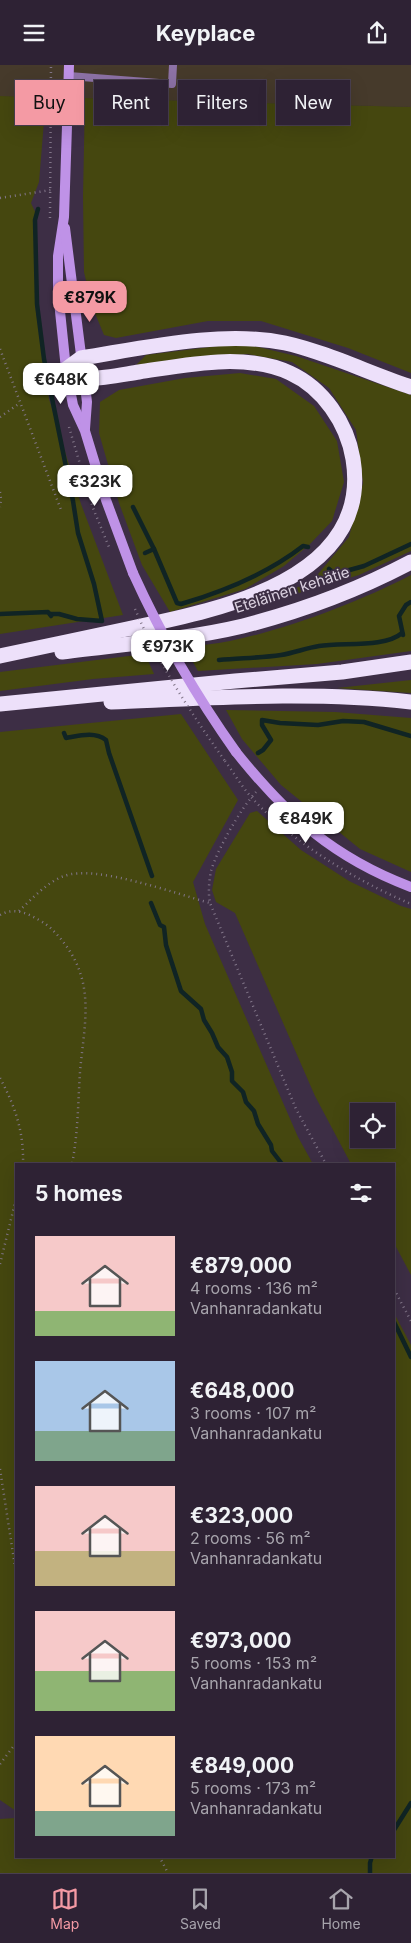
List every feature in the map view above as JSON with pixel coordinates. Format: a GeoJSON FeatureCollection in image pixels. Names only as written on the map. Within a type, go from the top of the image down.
{"type":"FeatureCollection","features":[{"type":"Feature","properties":{"kind":"highway"},"geometry":{"type":"LineString","coordinates":[[0,656],[203,613],[258,594],[298,573],[334,540],[346,518],[353,497],[354,469],[351,451],[342,426],[322,397],[305,381],[291,373],[272,366],[244,361],[161,368],[84,378],[66,369],[81,358],[217,339],[252,339],[286,343],[411,387]]}},
{"type":"Feature","properties":{"kind":"highway","name":"Eteläinen kehätie"},"geometry":{"type":"LineString","coordinates":[[0,660],[195,635],[244,625],[318,603],[374,581],[411,562]]}},
{"type":"Feature","properties":{"kind":"highway"},"geometry":{"type":"LineString","coordinates":[[0,705],[342,672],[411,662]]}},
{"type":"Feature","properties":{"kind":"highway"},"geometry":{"type":"LineString","coordinates":[[0,705],[283,696],[362,698],[411,702]]}},
{"type":"Feature","properties":{"kind":"street"},"geometry":{"type":"LineString","coordinates":[[69,65],[64,217],[58,256],[58,292],[66,369],[74,405],[85,431],[106,500],[133,573],[151,613],[179,666],[204,707],[262,785],[296,819],[338,851],[372,870],[411,887]]}},
{"type":"Feature","properties":{"kind":"street"},"geometry":{"type":"LineString","coordinates":[[64,217],[84,378],[86,402],[85,431]]}},
{"type":"Feature","properties":{"kind":"lane"},"geometry":{"type":"LineString","coordinates":[[69,76],[172,84],[173,65]]}},
{"type":"Feature","properties":{"kind":"path"},"geometry":{"type":"LineString","coordinates":[[0,198],[51,190],[51,65]]}},
{"type":"Feature","properties":{"kind":"path"},"geometry":{"type":"LineString","coordinates":[[0,349],[60,510]]}},
{"type":"Feature","properties":{"kind":"path"},"geometry":{"type":"LineString","coordinates":[[0,417],[20,403]]}},
{"type":"Feature","properties":{"kind":"path"},"geometry":{"type":"LineString","coordinates":[[0,492],[0,507]]}},
{"type":"Feature","properties":{"kind":"path"},"geometry":{"type":"LineString","coordinates":[[262,785],[251,797],[221,848],[211,871],[208,895],[296,1109],[325,1163]]}},
{"type":"Feature","properties":{"kind":"path"},"geometry":{"type":"LineString","coordinates":[[19,911],[37,894],[64,876],[81,873],[107,874],[210,903]]}},
{"type":"Feature","properties":{"kind":"path"},"geometry":{"type":"LineString","coordinates":[[0,915],[6,912],[19,911],[47,925],[69,949],[81,969],[87,1018],[80,1071],[76,1145],[72,1163]]}},
{"type":"Feature","properties":{"kind":"path"},"geometry":{"type":"LineString","coordinates":[[0,1078],[18,1119],[23,1146],[23,1163]]}},
{"type":"Feature","properties":{"kind":"path"},"geometry":{"type":"LineString","coordinates":[[0,1263],[15,1203]]}},
{"type":"Feature","properties":{"kind":"path"},"geometry":{"type":"LineString","coordinates":[[395,1291],[411,1321]]}},
{"type":"Feature","properties":{"kind":"path"},"geometry":{"type":"LineString","coordinates":[[0,1469],[15,1566]]}},
{"type":"Feature","properties":{"kind":"path"},"geometry":{"type":"LineString","coordinates":[[0,1764],[7,1758],[15,1745]]}},
{"type":"Feature","properties":{"kind":"path"},"geometry":{"type":"LineString","coordinates":[[160,1858],[168,1873]]}},
{"type":"Feature","properties":{"kind":"shaded area"},"geometry":{"type":"Polygon","coordinates":[[[0,65],[411,65],[411,107],[350,105],[350,80],[276,80],[276,103],[266,103],[266,80],[178,80],[178,101],[168,100],[168,80],[94,80],[94,99],[84,98],[84,80],[15,80],[15,96],[0,96],[0,65]]]}},
{"type":"Feature","properties":{"kind":"shaded area"},"geometry":{"type":"Polygon","coordinates":[[[0,96],[15,96],[15,125],[44,125],[39,182],[31,203],[37,216],[35,305],[49,399],[81,504],[123,615],[0,634],[0,96]]]}},
{"type":"Feature","properties":{"kind":"shaded area"},"geometry":{"type":"Polygon","coordinates":[[[85,98],[94,98],[94,125],[168,125],[168,100],[178,101],[178,125],[266,125],[266,103],[276,103],[276,125],[350,125],[350,105],[411,107],[411,373],[348,348],[261,321],[208,321],[116,338],[104,335],[92,306],[84,272],[85,98]]]}},
{"type":"Feature","properties":{"kind":"shaded area"},"geometry":{"type":"Polygon","coordinates":[[[218,346],[254,346],[296,356],[411,395],[411,551],[359,575],[262,604],[313,580],[349,537],[363,483],[356,430],[329,388],[292,362],[247,354],[136,365],[146,355],[218,346]]]}},
{"type":"Feature","properties":{"kind":"shaded area"},"geometry":{"type":"Polygon","coordinates":[[[240,373],[276,379],[314,406],[337,441],[344,482],[332,521],[310,544],[284,566],[245,589],[170,612],[142,565],[119,503],[99,433],[100,402],[119,390],[185,378],[240,373]]]}},
{"type":"Feature","properties":{"kind":"shaded area"},"geometry":{"type":"Polygon","coordinates":[[[411,575],[411,651],[317,664],[198,671],[185,648],[252,636],[299,622],[346,605],[411,575]]]}},
{"type":"Feature","properties":{"kind":"shaded area"},"geometry":{"type":"Polygon","coordinates":[[[145,654],[154,674],[93,679],[0,691],[0,672],[145,654]]]}},
{"type":"Feature","properties":{"kind":"shaded area"},"geometry":{"type":"Polygon","coordinates":[[[411,680],[411,693],[337,688],[411,680]]]}},
{"type":"Feature","properties":{"kind":"shaded area"},"geometry":{"type":"Polygon","coordinates":[[[226,710],[335,712],[411,718],[411,872],[360,849],[281,785],[242,739],[226,710]]]}},
{"type":"Feature","properties":{"kind":"shaded area"},"geometry":{"type":"Polygon","coordinates":[[[181,714],[238,800],[193,882],[205,924],[298,1137],[312,1163],[15,1163],[15,1810],[0,1800],[0,732],[181,714]]]}},
{"type":"Feature","properties":{"kind":"shaded area"},"geometry":{"type":"Polygon","coordinates":[[[257,811],[301,850],[349,881],[411,909],[411,1275],[395,1245],[395,1163],[350,1163],[315,1096],[235,913],[216,902],[212,890],[216,869],[250,813],[257,811]]]}},
{"type":"Feature","properties":{"kind":"shaded area"},"geometry":{"type":"Polygon","coordinates":[[[395,1315],[411,1345],[411,1873],[0,1873],[0,1819],[15,1818],[15,1858],[395,1858],[395,1315]]]}},
{"type":"Feature","properties":{"kind":"waterway"},"geometry":{"type":"LineString","coordinates":[[38,209],[35,220],[37,304],[44,359],[78,533],[94,584],[102,621],[50,614]]}},
{"type":"Feature","properties":{"kind":"waterway"},"geometry":{"type":"LineString","coordinates":[[133,507],[154,549],[177,603],[181,604],[245,581],[275,565],[303,546],[308,547]]}},
{"type":"Feature","properties":{"kind":"waterway"},"geometry":{"type":"LineString","coordinates":[[329,569],[335,574],[364,566],[411,544]]}},
{"type":"Feature","properties":{"kind":"waterway"},"geometry":{"type":"LineString","coordinates":[[145,553],[154,549]]}},
{"type":"Feature","properties":{"kind":"waterway"},"geometry":{"type":"LineString","coordinates":[[403,635],[399,616],[406,605],[411,602]]}},
{"type":"Feature","properties":{"kind":"waterway"},"geometry":{"type":"LineString","coordinates":[[0,614],[48,612],[51,616]]}},
{"type":"Feature","properties":{"kind":"waterway"},"geometry":{"type":"LineString","coordinates":[[219,660],[281,655],[328,645],[374,643],[394,638],[402,633]]}},
{"type":"Feature","properties":{"kind":"waterway"},"geometry":{"type":"LineString","coordinates":[[258,753],[271,740],[262,725],[262,720],[318,725],[343,721],[364,722],[411,736]]}},
{"type":"Feature","properties":{"kind":"waterway"},"geometry":{"type":"LineString","coordinates":[[64,733],[66,738],[92,735],[106,740],[152,876]]}},
{"type":"Feature","properties":{"kind":"waterway"},"geometry":{"type":"LineString","coordinates":[[151,903],[160,925],[164,927],[166,945],[181,991],[201,1009],[204,1020],[218,1047],[227,1057],[232,1072],[232,1081],[243,1092],[246,1102],[254,1111],[258,1124],[271,1145],[272,1151],[281,1163]]}},
{"type":"Feature","properties":{"kind":"waterway"},"geometry":{"type":"LineString","coordinates":[[395,1324],[411,1357]]}},
{"type":"Feature","properties":{"kind":"waterway"},"geometry":{"type":"LineString","coordinates":[[395,1828],[411,1803]]}},
{"type":"Feature","properties":{"kind":"waterway"},"geometry":{"type":"LineString","coordinates":[[370,1873],[371,1858]]}}]}
